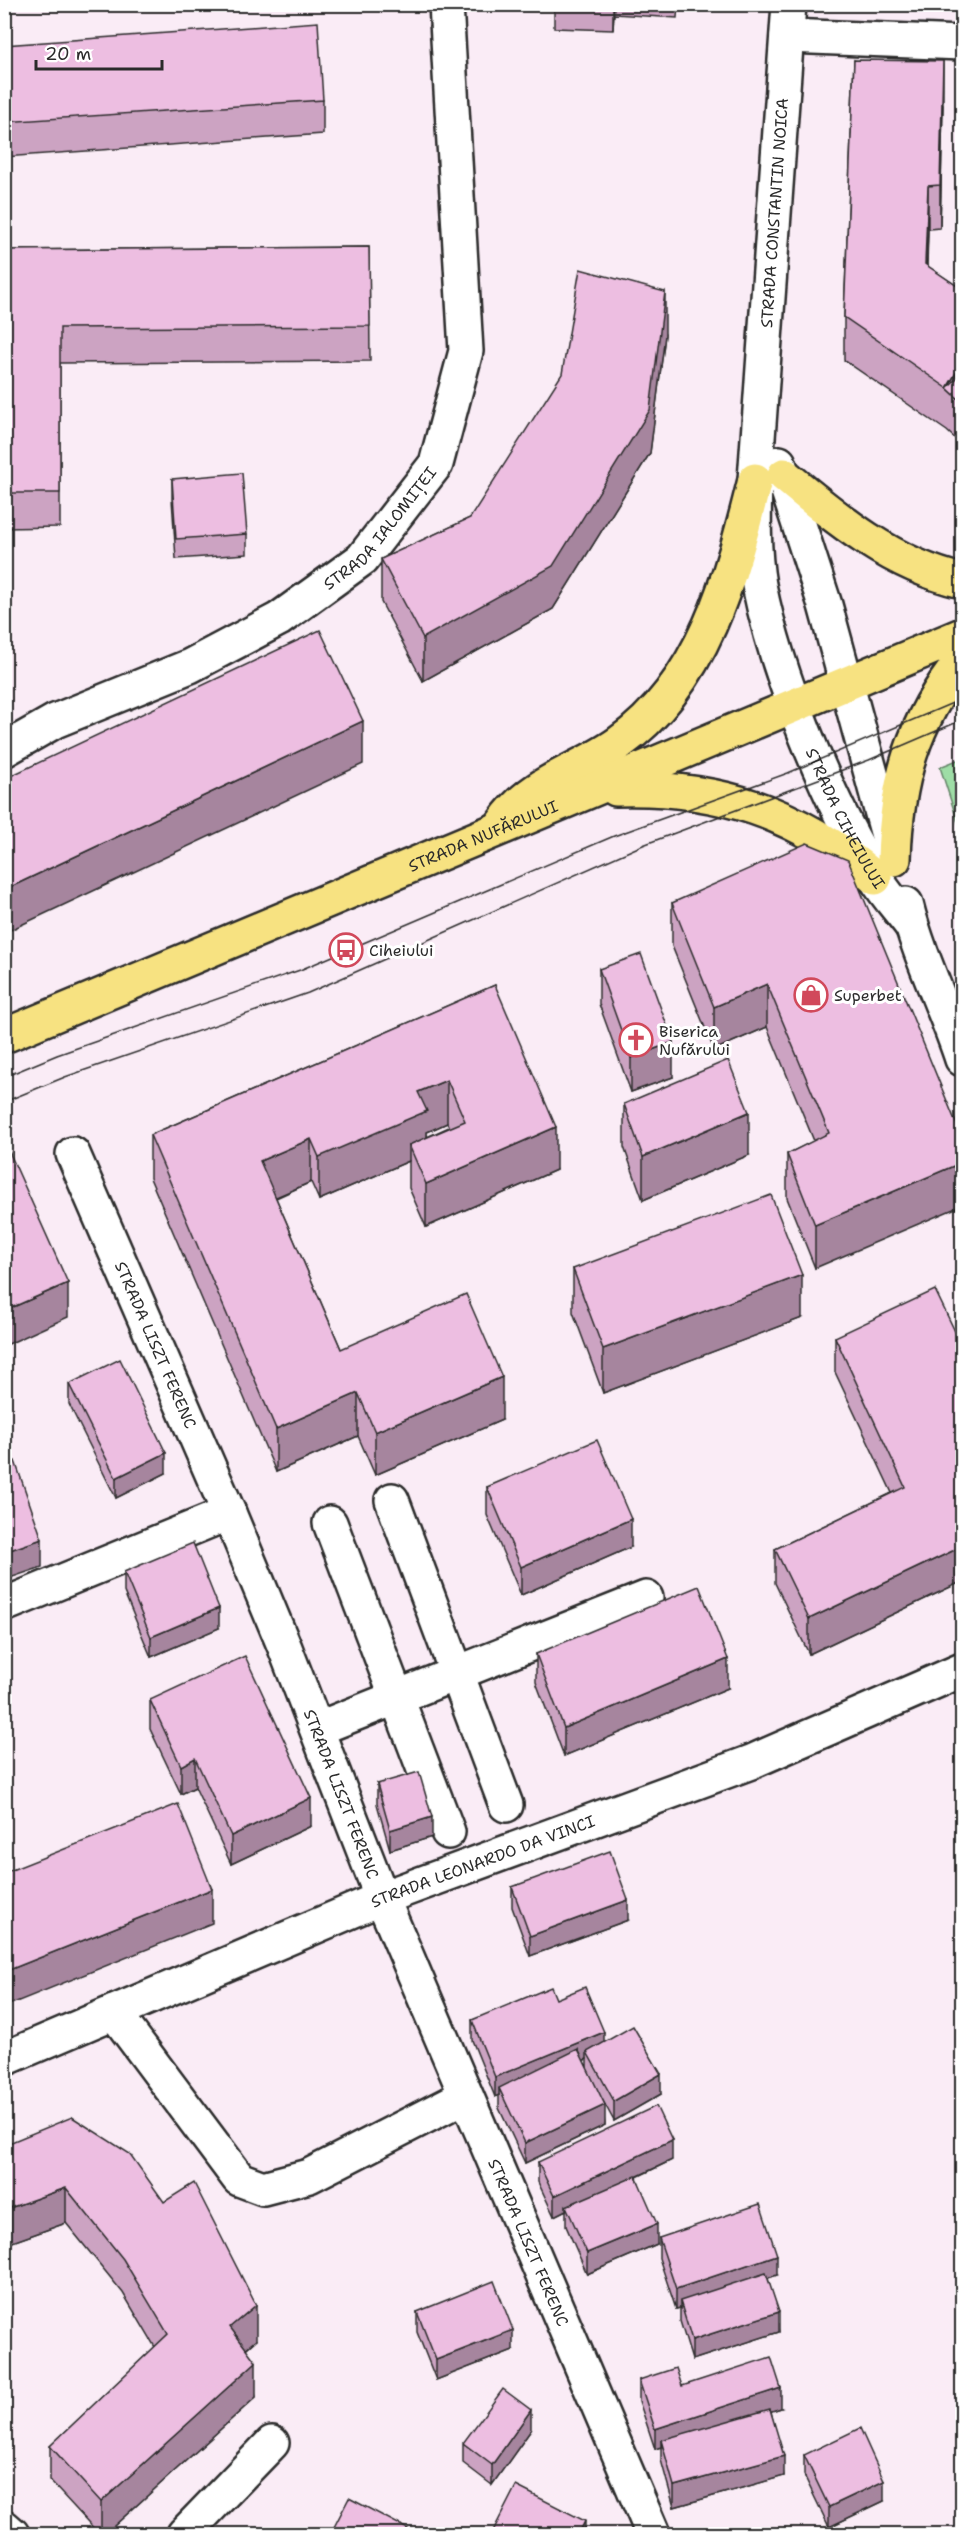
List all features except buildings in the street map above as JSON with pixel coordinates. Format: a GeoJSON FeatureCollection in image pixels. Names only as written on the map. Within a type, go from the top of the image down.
{"type":"FeatureCollection","features":[{"type":"Feature","properties":{"kind":"main road"},"geometry":{"type":"LineString","coordinates":[[499,829],[514,806],[537,787],[619,743],[654,713],[680,681],[697,654],[716,610],[743,529],[770,478],[884,551],[946,577],[963,581]]}},
{"type":"Feature","properties":{"kind":"main road","name":"STRADA NUFĂRULUI"},"geometry":{"type":"LineString","coordinates":[[4,1036],[600,789],[963,635]]}},
{"type":"Feature","properties":{"kind":"main road"},"geometry":{"type":"LineString","coordinates":[[600,789],[648,788],[686,791],[751,804],[885,868],[914,740],[940,688],[963,660]]}},
{"type":"Feature","properties":{"kind":"street","name":"STRADA IALOMIȚEI"},"geometry":{"type":"LineString","coordinates":[[4,750],[55,721],[190,666],[279,619],[362,558],[436,464],[466,351],[446,4]]}},
{"type":"Feature","properties":{"kind":"street"},"geometry":{"type":"LineString","coordinates":[[788,20],[963,43]]}},
{"type":"Feature","properties":{"kind":"street","name":"STRADA CONSTANTIN NOICA"},"geometry":{"type":"LineString","coordinates":[[788,20],[758,421],[770,478],[825,605],[846,684]]}},
{"type":"Feature","properties":{"kind":"street","name":"STRADA CONSTANTIN NOICA"},"geometry":{"type":"LineString","coordinates":[[770,478],[754,540],[759,584],[795,705]]}},
{"type":"Feature","properties":{"kind":"street","name":"STRADA CIHEIULUI"},"geometry":{"type":"LineString","coordinates":[[846,684],[885,868]]}},
{"type":"Feature","properties":{"kind":"street","name":"STRADA CIHEIULUI"},"geometry":{"type":"LineString","coordinates":[[795,705],[824,776],[885,868],[911,925],[954,1006],[963,1059]]}},
{"type":"Feature","properties":{"kind":"street","name":"STRADA LISZT FERENC"},"geometry":{"type":"LineString","coordinates":[[73,1154],[229,1513],[317,1729],[382,1898],[653,2535]]}},
{"type":"Feature","properties":{"kind":"street"},"geometry":{"type":"LineString","coordinates":[[392,1500],[506,1805]]}},
{"type":"Feature","properties":{"kind":"street"},"geometry":{"type":"LineString","coordinates":[[4,1605],[229,1513]]}},
{"type":"Feature","properties":{"kind":"street"},"geometry":{"type":"LineString","coordinates":[[330,1523],[448,1832]]}},
{"type":"Feature","properties":{"kind":"street"},"geometry":{"type":"LineString","coordinates":[[317,1729],[646,1598]]}},
{"type":"Feature","properties":{"kind":"street","name":"STRADA LEONARDO DA VINCI"},"geometry":{"type":"LineString","coordinates":[[4,2059],[382,1898],[751,1762],[963,1670]]}},
{"type":"Feature","properties":{"kind":"street"},"geometry":{"type":"LineString","coordinates":[[114,2013],[239,2179],[263,2188],[309,2176],[465,2096]]}},
{"type":"Feature","properties":{"kind":"street"},"geometry":{"type":"LineString","coordinates":[[184,2535],[272,2443]]}},
{"type":"Feature","properties":{"kind":"street"},"geometry":{"type":"LineString","coordinates":[[4,2527],[12,2535]]}},
{"type":"Feature","properties":{"kind":"green space"},"geometry":{"type":"Polygon","coordinates":[[[962,758],[962,835],[940,767],[962,758]]]}},
{"type":"Feature","properties":{"kind":"tram line"},"geometry":{"type":"LineString","coordinates":[[4,1077],[57,1055],[300,970],[614,836],[788,773],[962,699]]}},
{"type":"Feature","properties":{"kind":"tram line"},"geometry":{"type":"LineString","coordinates":[[4,1102],[65,1077],[308,993],[643,845],[869,760],[962,720]]}},
{"type":"Feature","properties":{"kind":"place","name":"Ciheiului"},"geometry":{"type":"Point","coordinates":[346,950]}},
{"type":"Feature","properties":{"kind":"place","name":"Superbet"},"geometry":{"type":"Point","coordinates":[811,995]}},
{"type":"Feature","properties":{"kind":"place","name":"Biserica Nufărului"},"geometry":{"type":"Point","coordinates":[636,1040]}}]}
